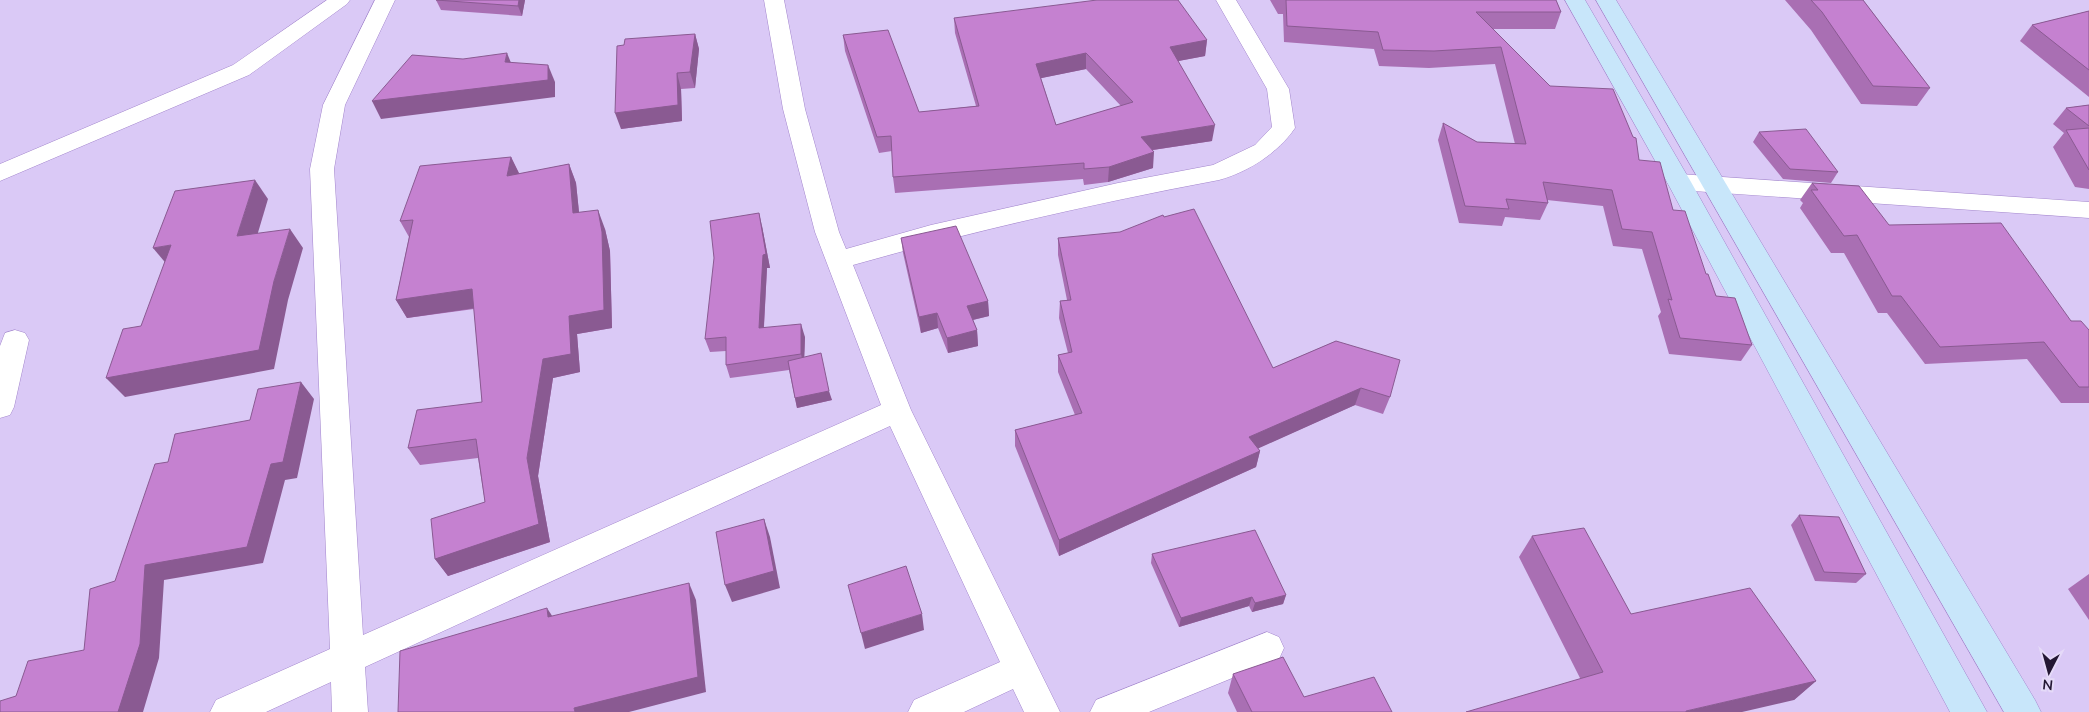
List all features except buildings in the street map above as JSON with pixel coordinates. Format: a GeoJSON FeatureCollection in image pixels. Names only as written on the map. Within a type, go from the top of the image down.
{"type":"FeatureCollection","features":[{"type":"Feature","properties":{"kind":"main road"},"geometry":{"type":"LineString","coordinates":[[1575,0],[1679,182],[1969,712]]}},
{"type":"Feature","properties":{"kind":"main road"},"geometry":{"type":"LineString","coordinates":[[1606,0],[2024,712]]}},
{"type":"Feature","properties":{"kind":"street"},"geometry":{"type":"LineString","coordinates":[[0,173],[240,70],[340,0]]}},
{"type":"Feature","properties":{"kind":"street"},"geometry":{"type":"LineString","coordinates":[[350,712],[322,169],[334,105],[386,0]]}},
{"type":"Feature","properties":{"kind":"street"},"geometry":{"type":"LineString","coordinates":[[774,0],[794,109],[827,232],[897,410],[1042,712]]}},
{"type":"Feature","properties":{"kind":"street"},"geometry":{"type":"LineString","coordinates":[[838,260],[959,228],[1118,191],[1219,172],[1263,150],[1284,128],[1278,89],[1226,0]]}},
{"type":"Feature","properties":{"kind":"street"},"geometry":{"type":"LineString","coordinates":[[1679,182],[2089,210]]}},
{"type":"Feature","properties":{"kind":"street"},"geometry":{"type":"LineString","coordinates":[[0,407],[15,340]]}},
{"type":"Feature","properties":{"kind":"street"},"geometry":{"type":"LineString","coordinates":[[228,712],[897,410]]}},
{"type":"Feature","properties":{"kind":"street"},"geometry":{"type":"LineString","coordinates":[[1108,712],[1267,648]]}},
{"type":"Feature","properties":{"kind":"street"},"geometry":{"type":"LineString","coordinates":[[926,712],[1021,669]]}}]}
